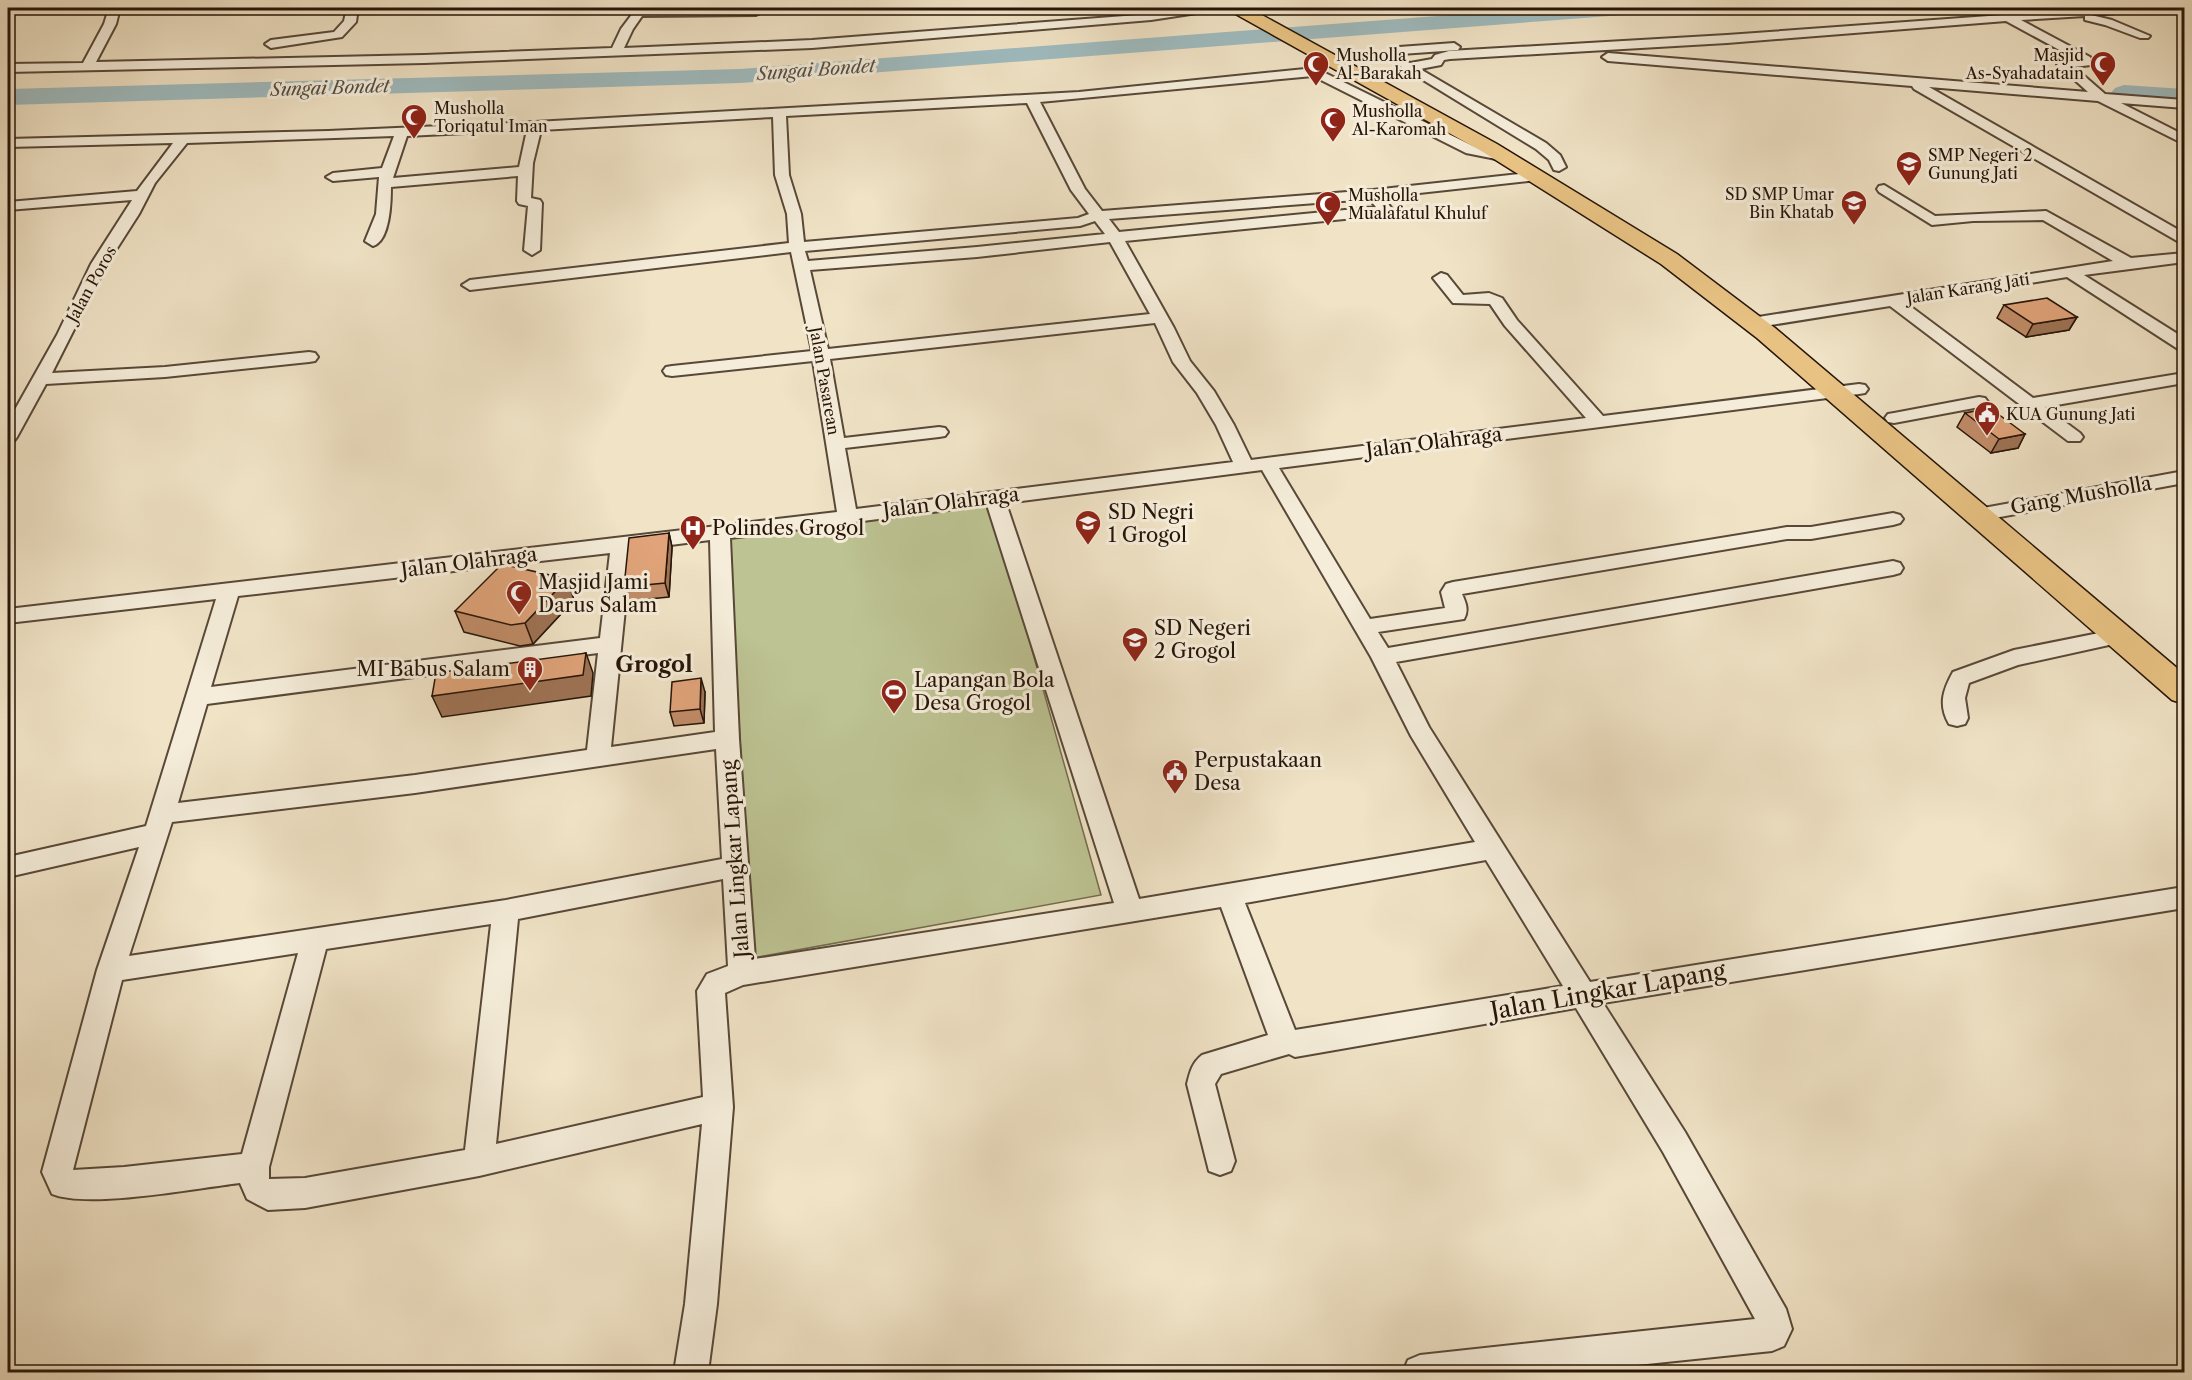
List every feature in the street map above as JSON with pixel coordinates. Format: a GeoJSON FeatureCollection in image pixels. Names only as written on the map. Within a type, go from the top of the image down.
{"type":"FeatureCollection","features":[{"type":"Feature","properties":{"kind":"highway"},"geometry":{"type":"LineString","coordinates":[[1238,8],[1506,157],[1548,172]]}},
{"type":"Feature","properties":{"kind":"highway"},"geometry":{"type":"LineString","coordinates":[[1365,55],[1450,102],[1670,259],[1764,321],[1859,389],[1894,418],[2119,636],[2184,692]]}},
{"type":"Feature","properties":{"kind":"highway"},"geometry":{"type":"LineString","coordinates":[[1764,321],[1834,392],[2184,667]]}},
{"type":"Feature","properties":{"kind":"street"},"geometry":{"type":"LineString","coordinates":[[87,67],[110,24],[114,8]]}},
{"type":"Feature","properties":{"kind":"street"},"geometry":{"type":"LineString","coordinates":[[271,44],[338,35],[350,22],[352,8]]}},
{"type":"Feature","properties":{"kind":"street"},"geometry":{"type":"LineString","coordinates":[[8,68],[616,53],[865,42],[1151,17],[1210,8]]}},
{"type":"Feature","properties":{"kind":"street"},"geometry":{"type":"LineString","coordinates":[[471,285],[797,247],[1080,222],[1096,216],[1189,207],[1373,194],[1548,172],[1555,158],[1541,146],[1388,56],[1400,51],[2140,8]]}},
{"type":"Feature","properties":{"kind":"street"},"geometry":{"type":"LineString","coordinates":[[616,53],[637,10],[756,12]]}},
{"type":"Feature","properties":{"kind":"street"},"geometry":{"type":"LineString","coordinates":[[1410,67],[1454,60],[1461,55],[1727,39],[2008,18],[2064,11],[2108,22],[2144,36]]}},
{"type":"Feature","properties":{"kind":"street"},"geometry":{"type":"LineString","coordinates":[[2008,18],[2086,60],[2087,62],[2063,64],[2099,95],[2184,140]]}},
{"type":"Feature","properties":{"kind":"street"},"geometry":{"type":"LineString","coordinates":[[1540,50],[1910,82],[2099,95],[2184,104]]}},
{"type":"Feature","properties":{"kind":"street"},"geometry":{"type":"LineString","coordinates":[[8,142],[280,136],[535,126],[1032,99],[1315,72],[1465,147],[1480,153],[1506,157]]}},
{"type":"Feature","properties":{"kind":"street"},"geometry":{"type":"LineString","coordinates":[[1910,82],[2184,239]]}},
{"type":"Feature","properties":{"kind":"street"},"geometry":{"type":"LineString","coordinates":[[1032,99],[1078,190],[1096,216],[1115,237],[1182,362],[1205,391],[1225,425],[1244,466]]}},
{"type":"Feature","properties":{"kind":"street","name":"Jalan Pasarean"},"geometry":{"type":"LineString","coordinates":[[779,111],[782,175],[794,214],[797,247],[821,354],[847,516]]}},
{"type":"Feature","properties":{"kind":"street"},"geometry":{"type":"LineString","coordinates":[[532,250],[535,202],[525,201],[526,163],[535,126]]}},
{"type":"Feature","properties":{"kind":"street"},"geometry":{"type":"LineString","coordinates":[[2168,132],[2184,131]]}},
{"type":"Feature","properties":{"kind":"street"},"geometry":{"type":"LineString","coordinates":[[373,241],[383,214],[386,177],[402,132]]}},
{"type":"Feature","properties":{"kind":"street"},"geometry":{"type":"LineString","coordinates":[[268,154],[280,136]]}},
{"type":"Feature","properties":{"kind":"street","name":"Jalan Poros"},"geometry":{"type":"LineString","coordinates":[[8,437],[65,335],[69,321],[99,264],[132,214],[141,195],[162,164],[184,138]]}},
{"type":"Feature","properties":{"kind":"street"},"geometry":{"type":"LineString","coordinates":[[333,177],[461,176],[527,171]]}},
{"type":"Feature","properties":{"kind":"street"},"geometry":{"type":"LineString","coordinates":[[457,195],[461,176]]}},
{"type":"Feature","properties":{"kind":"street"},"geometry":{"type":"LineString","coordinates":[[1884,189],[1925,219],[1932,221],[1973,217],[2046,215],[2128,263]]}},
{"type":"Feature","properties":{"kind":"street"},"geometry":{"type":"LineString","coordinates":[[802,266],[989,251],[1384,211],[1385,209],[1373,194]]}},
{"type":"Feature","properties":{"kind":"street"},"geometry":{"type":"LineString","coordinates":[[8,206],[141,195]]}},
{"type":"Feature","properties":{"kind":"street"},"geometry":{"type":"LineString","coordinates":[[2176,258],[2184,268]]}},
{"type":"Feature","properties":{"kind":"street","name":"Jalan Karang Jati"},"geometry":{"type":"LineString","coordinates":[[1764,321],[2069,272],[2176,258]]}},
{"type":"Feature","properties":{"kind":"street"},"geometry":{"type":"LineString","coordinates":[[2069,272],[2184,345]]}},
{"type":"Feature","properties":{"kind":"street"},"geometry":{"type":"LineString","coordinates":[[1441,279],[1459,300],[1489,298],[1496,301],[1511,323],[1599,422]]}},
{"type":"Feature","properties":{"kind":"street"},"geometry":{"type":"LineString","coordinates":[[1892,300],[2074,437]]}},
{"type":"Feature","properties":{"kind":"street"},"geometry":{"type":"LineString","coordinates":[[672,371],[1159,318]]}},
{"type":"Feature","properties":{"kind":"street"},"geometry":{"type":"LineString","coordinates":[[2162,330],[2184,326]]}},
{"type":"Feature","properties":{"kind":"street"},"geometry":{"type":"LineString","coordinates":[[38,381],[87,375],[165,372],[309,357]]}},
{"type":"Feature","properties":{"kind":"street"},"geometry":{"type":"LineString","coordinates":[[2029,404],[2184,378]]}},
{"type":"Feature","properties":{"kind":"street","name":"Jalan Olahraga"},"geometry":{"type":"LineString","coordinates":[[8,616],[720,532],[1859,389]]}},
{"type":"Feature","properties":{"kind":"street"},"geometry":{"type":"LineString","coordinates":[[1894,418],[1979,402]]}},
{"type":"Feature","properties":{"kind":"street"},"geometry":{"type":"LineString","coordinates":[[836,444],[939,432]]}},
{"type":"Feature","properties":{"kind":"street"},"geometry":{"type":"LineString","coordinates":[[1267,463],[1382,657],[1419,730],[1674,1142],[1774,1321],[1775,1329],[1772,1334],[1420,1372]]}},
{"type":"Feature","properties":{"kind":"street","name":"Gang Musholla"},"geometry":{"type":"LineString","coordinates":[[1989,512],[2184,477]]}},
{"type":"Feature","properties":{"kind":"street"},"geometry":{"type":"LineString","coordinates":[[994,497],[1130,912]]}},
{"type":"Feature","properties":{"kind":"street"},"geometry":{"type":"LineString","coordinates":[[1364,627],[1456,614],[1456,604],[1451,592],[1454,589],[1788,533],[1811,533],[1893,519]]}},
{"type":"Feature","properties":{"kind":"street","name":"Jalan Lingkar Lapang"},"geometry":{"type":"LineString","coordinates":[[720,532],[727,740],[742,973],[1130,912],[1491,849]]}},
{"type":"Feature","properties":{"kind":"street"},"geometry":{"type":"LineString","coordinates":[[598,759],[621,544]]}},
{"type":"Feature","properties":{"kind":"street"},"geometry":{"type":"LineString","coordinates":[[1382,657],[1893,568]]}},
{"type":"Feature","properties":{"kind":"street"},"geometry":{"type":"LineString","coordinates":[[229,591],[111,970],[57,1172],[63,1184],[75,1185],[254,1167]]}},
{"type":"Feature","properties":{"kind":"street"},"geometry":{"type":"LineString","coordinates":[[1957,718],[1952,704],[1953,693],[1961,678],[2014,658],[2119,636]]}},
{"type":"Feature","properties":{"kind":"street"},"geometry":{"type":"LineString","coordinates":[[196,697],[609,644]]}},
{"type":"Feature","properties":{"kind":"street"},"geometry":{"type":"LineString","coordinates":[[8,867],[158,824],[415,784],[727,740]]}},
{"type":"Feature","properties":{"kind":"street"},"geometry":{"type":"LineString","coordinates":[[111,970],[506,911],[736,866]]}},
{"type":"Feature","properties":{"kind":"street"},"geometry":{"type":"LineString","coordinates":[[1230,895],[1240,927],[1284,1039],[1289,1042]]}},
{"type":"Feature","properties":{"kind":"street","name":"Jalan Lingkar Lapang"},"geometry":{"type":"LineString","coordinates":[[1220,1161],[1201,1084],[1205,1070],[1212,1064],[1289,1042],[1307,1043],[1812,956],[2184,897]]}},
{"type":"Feature","properties":{"kind":"street"},"geometry":{"type":"LineString","coordinates":[[479,1162],[506,911]]}},
{"type":"Feature","properties":{"kind":"street"},"geometry":{"type":"LineString","coordinates":[[315,940],[254,1167],[253,1179],[258,1189],[268,1195],[305,1192],[479,1162],[718,1107]]}},
{"type":"Feature","properties":{"kind":"street"},"geometry":{"type":"LineString","coordinates":[[691,1372],[702,1292],[718,1107],[711,991],[717,982],[742,973]]}},
{"type":"Feature","properties":{"kind":"green space","name":"Lapangan Bola Desa Grogol"},"geometry":{"type":"Polygon","coordinates":[[[990,501],[1101,895],[753,958],[728,536],[990,501]]]}},
{"type":"Feature","properties":{"kind":"building"},"geometry":{"type":"Polygon","coordinates":[[[2047,298],[2077,317],[2033,324],[2004,305],[2047,298]]]}},
{"type":"Feature","properties":{"kind":"building"},"geometry":{"type":"Polygon","coordinates":[[[1990,408],[2025,434],[1999,439],[1965,413],[1990,408]]]}},
{"type":"Feature","properties":{"kind":"building"},"geometry":{"type":"Polygon","coordinates":[[[669,533],[665,583],[624,587],[629,538],[669,533]]]}},
{"type":"Feature","properties":{"kind":"building"},"geometry":{"type":"Polygon","coordinates":[[[502,564],[567,579],[525,623],[511,625],[455,611],[502,564]]]}},
{"type":"Feature","properties":{"kind":"building"},"geometry":{"type":"Polygon","coordinates":[[[586,653],[583,675],[432,696],[436,673],[586,653]]]}},
{"type":"Feature","properties":{"kind":"building"},"geometry":{"type":"Polygon","coordinates":[[[701,678],[700,709],[670,712],[672,682],[701,678]]]}},
{"type":"Feature","properties":{"kind":"waterway","name":"Sungai Bondet"},"geometry":{"type":"LineString","coordinates":[[8,97],[740,76],[1623,8]]}},
{"type":"Feature","properties":{"kind":"waterway"},"geometry":{"type":"LineString","coordinates":[[2124,93],[2184,97]]}},
{"type":"Feature","properties":{"kind":"place","name":"Musholla Al-Barakah"},"geometry":{"type":"Point","coordinates":[1316,87]}},
{"type":"Feature","properties":{"kind":"place","name":"Masjid As-Syahadatain"},"geometry":{"type":"Point","coordinates":[2103,87]}},
{"type":"Feature","properties":{"kind":"place","name":"Musholla Toriqatul Iman"},"geometry":{"type":"Point","coordinates":[414,140]}},
{"type":"Feature","properties":{"kind":"place","name":"Musholla Al-Karomah"},"geometry":{"type":"Point","coordinates":[1333,143]}},
{"type":"Feature","properties":{"kind":"place","name":"SMP Negeri 2 Gunung Jati"},"geometry":{"type":"Point","coordinates":[1909,187]}},
{"type":"Feature","properties":{"kind":"place","name":"SD SMP Umar Bin Khatab"},"geometry":{"type":"Point","coordinates":[1854,226]}},
{"type":"Feature","properties":{"kind":"place","name":"Musholla Mualafatul Khuluf"},"geometry":{"type":"Point","coordinates":[1328,227]}},
{"type":"Feature","properties":{"kind":"place","name":"KUA Gunung Jati"},"geometry":{"type":"Point","coordinates":[1987,437]}},
{"type":"Feature","properties":{"kind":"place","name":"SD Negri 1 Grogol"},"geometry":{"type":"Point","coordinates":[1088,546]}},
{"type":"Feature","properties":{"kind":"place","name":"Polindes Grogol"},"geometry":{"type":"Point","coordinates":[693,551]}},
{"type":"Feature","properties":{"kind":"place","name":"Masjid Jami Darus Salam"},"geometry":{"type":"Point","coordinates":[519,616]}},
{"type":"Feature","properties":{"kind":"place","name":"SD Negeri 2 Grogol"},"geometry":{"type":"Point","coordinates":[1135,663]}},
{"type":"Feature","properties":{"kind":"place","name":"MI Babus Salam"},"geometry":{"type":"Point","coordinates":[530,692]}},
{"type":"Feature","properties":{"kind":"place","name":"Lapangan Bola Desa Grogol"},"geometry":{"type":"Point","coordinates":[894,715]}},
{"type":"Feature","properties":{"kind":"place","name":"Perpustakaan Desa"},"geometry":{"type":"Point","coordinates":[1175,795]}},
{"type":"Feature","properties":{"kind":"district","name":"Grogol"},"geometry":{"type":"Point","coordinates":[654,664]}}]}
